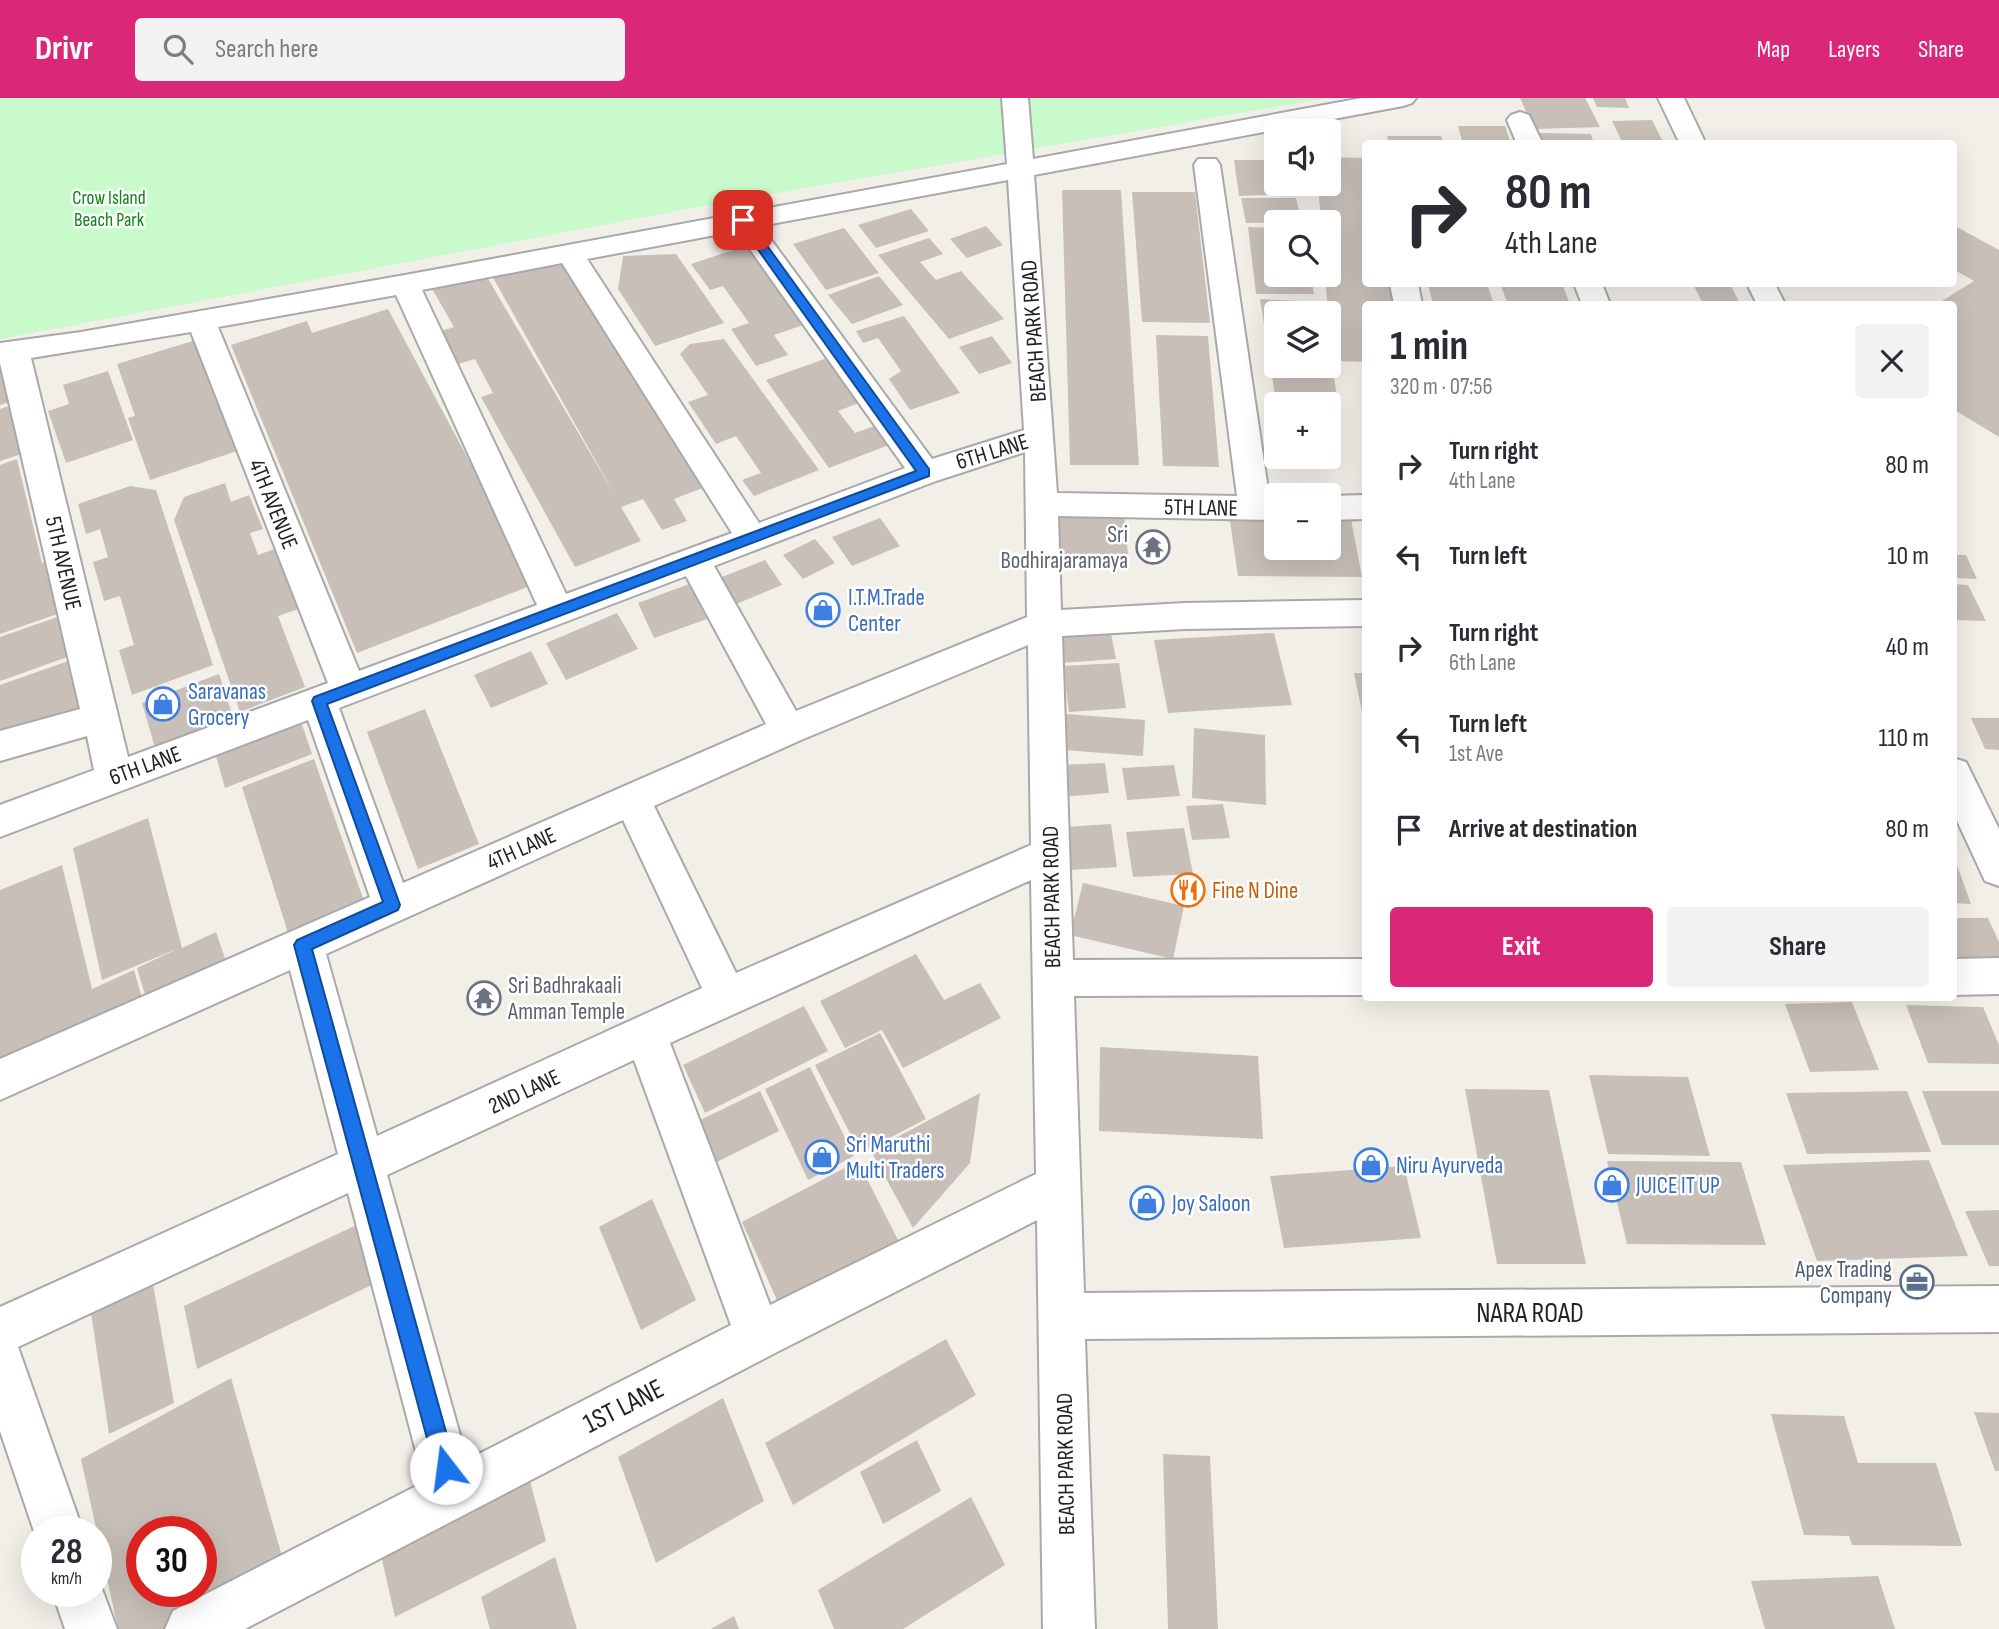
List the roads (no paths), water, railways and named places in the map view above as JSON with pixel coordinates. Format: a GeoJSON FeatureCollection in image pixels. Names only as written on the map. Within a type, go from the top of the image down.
{"type":"FeatureCollection","features":[{"type":"Feature","properties":{"kind":"street","name":"BEACH PARK ROAD"},"geometry":{"type":"LineString","coordinates":[[1015,98],[1040,436],[1069,1629]]}},
{"type":"Feature","properties":{"kind":"street"},"geometry":{"type":"LineString","coordinates":[[7,351],[81,342],[405,284],[1021,167],[1403,98]]}},
{"type":"Feature","properties":{"kind":"street"},"geometry":{"type":"LineString","coordinates":[[1671,98],[1691,140]]}},
{"type":"Feature","properties":{"kind":"street"},"geometry":{"type":"LineString","coordinates":[[1207,165],[1264,496]]}},
{"type":"Feature","properties":{"kind":"street"},"geometry":{"type":"LineString","coordinates":[[743,220],[925,472]]}},
{"type":"Feature","properties":{"kind":"street"},"geometry":{"type":"LineString","coordinates":[[568,252],[611,314],[751,538]]}},
{"type":"Feature","properties":{"kind":"street"},"geometry":{"type":"LineString","coordinates":[[405,284],[557,611]]}},
{"type":"Feature","properties":{"kind":"street","name":"4TH AVENUE"},"geometry":{"type":"LineString","coordinates":[[200,319],[334,695],[392,905]]}},
{"type":"Feature","properties":{"kind":"street","name":"5TH AVENUE"},"geometry":{"type":"LineString","coordinates":[[7,351],[114,776]]}},
{"type":"Feature","properties":{"kind":"street","name":"6TH LANE"},"geometry":{"type":"LineString","coordinates":[[0,821],[925,472],[1040,436]]}},
{"type":"Feature","properties":{"kind":"street","name":"5TH LANE"},"geometry":{"type":"LineString","coordinates":[[1041,504],[1264,508]]}},
{"type":"Feature","properties":{"kind":"street"},"geometry":{"type":"LineString","coordinates":[[1341,508],[1362,507]]}},
{"type":"Feature","properties":{"kind":"street"},"geometry":{"type":"LineString","coordinates":[[694,560],[788,730]]}},
{"type":"Feature","properties":{"kind":"street","name":"4TH LANE"},"geometry":{"type":"LineString","coordinates":[[0,1080],[788,730],[1044,624],[1185,616],[1362,613]]}},
{"type":"Feature","properties":{"kind":"street"},"geometry":{"type":"LineString","coordinates":[[0,746],[101,718]]}},
{"type":"Feature","properties":{"kind":"street"},"geometry":{"type":"LineString","coordinates":[[1957,781],[1999,869]]}},
{"type":"Feature","properties":{"kind":"street"},"geometry":{"type":"LineString","coordinates":[[632,799],[727,997]]}},
{"type":"Feature","properties":{"kind":"street","name":"2ND LANE"},"geometry":{"type":"LineString","coordinates":[[0,1331],[727,997],[1050,854]]}},
{"type":"Feature","properties":{"kind":"street"},"geometry":{"type":"LineString","coordinates":[[303,945],[452,1493]]}},
{"type":"Feature","properties":{"kind":"street"},"geometry":{"type":"LineString","coordinates":[[1957,976],[1999,976]]}},
{"type":"Feature","properties":{"kind":"street"},"geometry":{"type":"LineString","coordinates":[[1053,978],[1362,977]]}},
{"type":"Feature","properties":{"kind":"street"},"geometry":{"type":"LineString","coordinates":[[646,1035],[758,1336]]}},
{"type":"Feature","properties":{"kind":"street","name":"1ST LANE"},"geometry":{"type":"LineString","coordinates":[[191,1629],[758,1336],[1058,1186]]}},
{"type":"Feature","properties":{"kind":"street","name":"NARA ROAD"},"geometry":{"type":"LineString","coordinates":[[1061,1316],[1999,1308]]}},
{"type":"Feature","properties":{"kind":"street"},"geometry":{"type":"LineString","coordinates":[[0,1359],[53,1516]]}},
{"type":"Feature","properties":{"kind":"street"},"geometry":{"type":"LineString","coordinates":[[83,1607],[91,1629]]}},
{"type":"Feature","properties":{"kind":"place","name":"Sri Bodhirajaramaya"},"geometry":{"type":"Point","coordinates":[1153,547]}},
{"type":"Feature","properties":{"kind":"place","name":"I.T.M.Trade Center"},"geometry":{"type":"Point","coordinates":[823,610]}},
{"type":"Feature","properties":{"kind":"place","name":"Saravanas Grocery"},"geometry":{"type":"Point","coordinates":[163,704]}},
{"type":"Feature","properties":{"kind":"place","name":"Fine N Dine"},"geometry":{"type":"Point","coordinates":[1188,890]}},
{"type":"Feature","properties":{"kind":"place","name":"Sri Badhrakaali Amman Temple"},"geometry":{"type":"Point","coordinates":[484,998]}},
{"type":"Feature","properties":{"kind":"place","name":"Sri Maruthi Multi Traders"},"geometry":{"type":"Point","coordinates":[822,1157]}},
{"type":"Feature","properties":{"kind":"place","name":"Niru Ayurveda"},"geometry":{"type":"Point","coordinates":[1371,1165]}},
{"type":"Feature","properties":{"kind":"place","name":"JUICE IT UP"},"geometry":{"type":"Point","coordinates":[1612,1185]}},
{"type":"Feature","properties":{"kind":"place","name":"Joy Saloon"},"geometry":{"type":"Point","coordinates":[1147,1203]}},
{"type":"Feature","properties":{"kind":"place","name":"Apex Trading Company"},"geometry":{"type":"Point","coordinates":[1917,1282]}},
{"type":"Feature","properties":{"kind":"park label","name":"Crow Island Beach Park"},"geometry":{"type":"Point","coordinates":[109,208]}}]}
